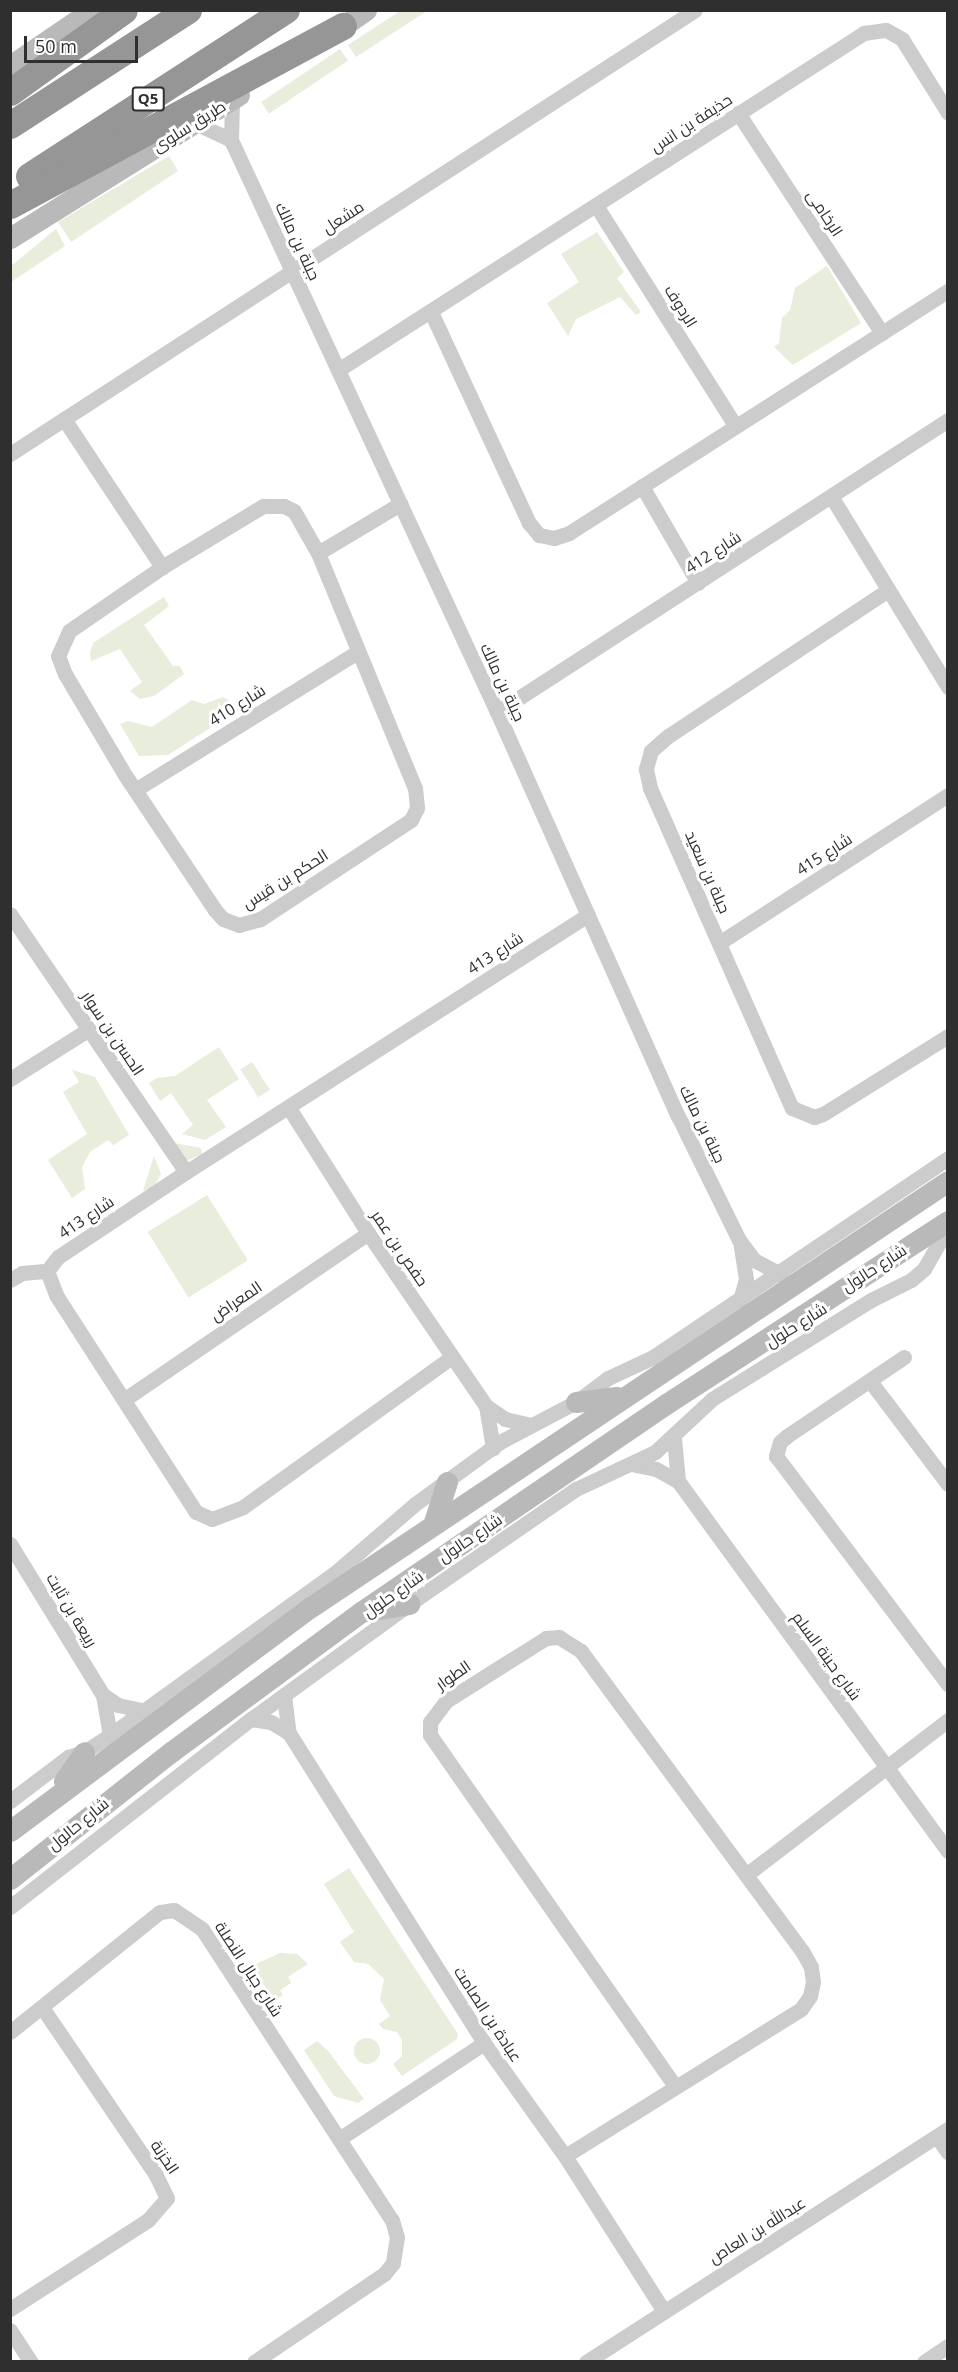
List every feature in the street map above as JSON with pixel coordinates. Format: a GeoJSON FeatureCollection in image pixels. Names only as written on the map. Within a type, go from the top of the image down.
{"type":"FeatureCollection","features":[{"type":"Feature","properties":{"kind":"highway"},"geometry":{"type":"LineString","coordinates":[[10,92],[124,10]]}},
{"type":"Feature","properties":{"kind":"highway"},"geometry":{"type":"LineString","coordinates":[[10,125],[188,10]]}},
{"type":"Feature","properties":{"kind":"highway","name":"Q5"},"geometry":{"type":"LineString","coordinates":[[10,188],[286,10]]}},
{"type":"Feature","properties":{"kind":"highway"},"geometry":{"type":"LineString","coordinates":[[10,205],[343,26]]}},
{"type":"Feature","properties":{"kind":"main road"},"geometry":{"type":"LineString","coordinates":[[10,66],[92,10]]}},
{"type":"Feature","properties":{"kind":"main road","name":"طريق سلوى"},"geometry":{"type":"LineString","coordinates":[[10,238],[232,100],[366,10]]}},
{"type":"Feature","properties":{"kind":"main road","name":"شارع حالول"},"geometry":{"type":"LineString","coordinates":[[10,1831],[310,1607],[621,1397],[948,1181]]}},
{"type":"Feature","properties":{"kind":"main road","name":"شارع حالول"},"geometry":{"type":"LineString","coordinates":[[10,1879],[171,1752],[362,1612],[666,1404],[948,1221]]}},
{"type":"Feature","properties":{"kind":"main road"},"geometry":{"type":"LineString","coordinates":[[576,1402],[621,1397]]}},
{"type":"Feature","properties":{"kind":"main road"},"geometry":{"type":"LineString","coordinates":[[434,1522],[447,1482]]}},
{"type":"Feature","properties":{"kind":"main road"},"geometry":{"type":"LineString","coordinates":[[362,1612],[409,1604]]}},
{"type":"Feature","properties":{"kind":"main road"},"geometry":{"type":"LineString","coordinates":[[56,1795],[84,1752]]}},
{"type":"Feature","properties":{"kind":"street","name":"مشعل"},"geometry":{"type":"LineString","coordinates":[[10,454],[694,10]]}},
{"type":"Feature","properties":{"kind":"street","name":"حذيفة بن انس"},"geometry":{"type":"LineString","coordinates":[[338,370],[597,207],[738,113],[874,29],[892,32],[902,39],[948,113]]}},
{"type":"Feature","properties":{"kind":"street","name":"جبلة بن مالك"},"geometry":{"type":"LineString","coordinates":[[232,100],[231,140],[497,712],[678,1116],[739,1240],[754,1260],[780,1274]]}},
{"type":"Feature","properties":{"kind":"street","name":"الرخامى"},"geometry":{"type":"LineString","coordinates":[[738,113],[882,333]]}},
{"type":"Feature","properties":{"kind":"street"},"geometry":{"type":"LineString","coordinates":[[195,123],[231,140]]}},
{"type":"Feature","properties":{"kind":"street","name":"الردوف"},"geometry":{"type":"LineString","coordinates":[[597,207],[735,425]]}},
{"type":"Feature","properties":{"kind":"street"},"geometry":{"type":"LineString","coordinates":[[431,312],[532,530],[544,538],[559,537],[948,291]]}},
{"type":"Feature","properties":{"kind":"street"},"geometry":{"type":"LineString","coordinates":[[64,419],[162,567]]}},
{"type":"Feature","properties":{"kind":"street","name":"شارع 412"},"geometry":{"type":"LineString","coordinates":[[497,712],[948,420]]}},
{"type":"Feature","properties":{"kind":"street"},"geometry":{"type":"LineString","coordinates":[[642,486],[698,583]]}},
{"type":"Feature","properties":{"kind":"street"},"geometry":{"type":"LineString","coordinates":[[831,496],[948,687]]}},
{"type":"Feature","properties":{"kind":"street","name":"الحكم بن قيس"},"geometry":{"type":"LineString","coordinates":[[273,504],[294,511],[318,553],[415,788],[415,816],[260,919],[239,925],[223,920],[135,790],[65,674],[59,647],[69,631],[162,567],[250,511],[273,504]]}},
{"type":"Feature","properties":{"kind":"street"},"geometry":{"type":"LineString","coordinates":[[318,553],[400,504]]}},
{"type":"Feature","properties":{"kind":"street","name":"جبلة بن سعيد"},"geometry":{"type":"LineString","coordinates":[[888,590],[668,736],[651,751],[646,769],[650,788],[792,1108],[805,1115],[823,1114],[946,1040]]}},
{"type":"Feature","properties":{"kind":"street","name":"شارع 410"},"geometry":{"type":"LineString","coordinates":[[135,790],[358,652]]}},
{"type":"Feature","properties":{"kind":"street","name":"شارع 415"},"geometry":{"type":"LineString","coordinates":[[719,942],[948,795]]}},
{"type":"Feature","properties":{"kind":"street","name":"الحسن بن سوار"},"geometry":{"type":"LineString","coordinates":[[10,914],[186,1172]]}},
{"type":"Feature","properties":{"kind":"street","name":"شارع 413"},"geometry":{"type":"LineString","coordinates":[[47,1271],[58,1257],[186,1172],[588,915]]}},
{"type":"Feature","properties":{"kind":"street"},"geometry":{"type":"LineString","coordinates":[[10,1079],[89,1029]]}},
{"type":"Feature","properties":{"kind":"street","name":"حفص بن عمر"},"geometry":{"type":"LineString","coordinates":[[289,1108],[368,1233],[486,1406],[505,1419],[530,1425]]}},
{"type":"Feature","properties":{"kind":"street"},"geometry":{"type":"LineString","coordinates":[[10,1801],[68,1757],[84,1752],[110,1735],[141,1710],[336,1572],[415,1504],[493,1448],[530,1425],[576,1402],[608,1378],[653,1357],[780,1274],[948,1158]]}},
{"type":"Feature","properties":{"kind":"street","name":"شارع حلول"},"geometry":{"type":"LineString","coordinates":[[10,1907],[251,1719],[409,1604],[576,1489],[631,1464],[674,1438],[711,1399],[871,1300],[911,1280],[924,1269],[948,1227]]}},
{"type":"Feature","properties":{"kind":"street","name":"المعراض"},"geometry":{"type":"LineString","coordinates":[[125,1399],[368,1233]]}},
{"type":"Feature","properties":{"kind":"street","name":"جبلة بن مالك"},"geometry":{"type":"LineString","coordinates":[[739,1240],[746,1279],[740,1300]]}},
{"type":"Feature","properties":{"kind":"street"},"geometry":{"type":"LineString","coordinates":[[10,1280],[22,1273],[47,1271],[56,1295],[196,1512],[220,1519],[243,1507],[452,1357]]}},
{"type":"Feature","properties":{"kind":"street"},"geometry":{"type":"LineString","coordinates":[[904,1357],[780,1442],[776,1456],[948,1684]]}},
{"type":"Feature","properties":{"kind":"street"},"geometry":{"type":"LineString","coordinates":[[870,1381],[948,1485]]}},
{"type":"Feature","properties":{"kind":"street","name":"حفص بن عمر"},"geometry":{"type":"LineString","coordinates":[[486,1406],[493,1448]]}},
{"type":"Feature","properties":{"kind":"street"},"geometry":{"type":"LineString","coordinates":[[674,1438],[678,1481]]}},
{"type":"Feature","properties":{"kind":"street","name":"شارع حينة السلم"},"geometry":{"type":"LineString","coordinates":[[631,1464],[656,1469],[678,1481],[947,1850]]}},
{"type":"Feature","properties":{"kind":"street","name":"ربيعة بن ثابت"},"geometry":{"type":"LineString","coordinates":[[10,1544],[103,1695],[110,1735]]}},
{"type":"Feature","properties":{"kind":"street","name":"الطوار"},"geometry":{"type":"LineString","coordinates":[[565,2156],[801,2009],[810,1996],[811,1966],[746,1875],[571,1642],[559,1637],[534,1642],[435,1712],[430,1735],[436,1747],[675,2086]]}},
{"type":"Feature","properties":{"kind":"street"},"geometry":{"type":"LineString","coordinates":[[103,1695],[118,1706],[141,1710]]}},
{"type":"Feature","properties":{"kind":"street","name":"عبادة بن الصامت"},"geometry":{"type":"LineString","coordinates":[[284,1695],[289,1733],[484,2043],[565,2156],[663,2310]]}},
{"type":"Feature","properties":{"kind":"street"},"geometry":{"type":"LineString","coordinates":[[251,1719],[271,1722],[289,1733]]}},
{"type":"Feature","properties":{"kind":"street"},"geometry":{"type":"LineString","coordinates":[[746,1875],[884,1765],[948,1720]]}},
{"type":"Feature","properties":{"kind":"street","name":"شارع جبال النصلة"},"geometry":{"type":"LineString","coordinates":[[10,2032],[146,1920],[174,1910],[202,1929],[392,2220],[398,2250],[384,2274],[274,2356],[254,2361]]}},
{"type":"Feature","properties":{"kind":"street","name":"الخزنة"},"geometry":{"type":"LineString","coordinates":[[10,2309],[148,2220],[167,2199],[156,2175],[42,2007]]}},
{"type":"Feature","properties":{"kind":"street"},"geometry":{"type":"LineString","coordinates":[[339,2139],[484,2043]]}},
{"type":"Feature","properties":{"kind":"street"},"geometry":{"type":"LineString","coordinates":[[942,2133],[948,2153]]}},
{"type":"Feature","properties":{"kind":"street","name":"عبدالله بن العاص"},"geometry":{"type":"LineString","coordinates":[[586,2361],[942,2133]]}},
{"type":"Feature","properties":{"kind":"street"},"geometry":{"type":"LineString","coordinates":[[10,2330],[31,2361]]}},
{"type":"Feature","properties":{"kind":"street"},"geometry":{"type":"LineString","coordinates":[[924,2361],[948,2346]]}},
{"type":"Feature","properties":{"kind":"green space"},"geometry":{"type":"Polygon","coordinates":[[[400,11],[427,11],[356,57],[348,45],[400,11]]]}},
{"type":"Feature","properties":{"kind":"green space"},"geometry":{"type":"Polygon","coordinates":[[[340,49],[348,61],[269,114],[261,102],[340,49]]]}},
{"type":"Feature","properties":{"kind":"green space"},"geometry":{"type":"Polygon","coordinates":[[[169,156],[178,171],[71,242],[58,222],[169,156]]]}},
{"type":"Feature","properties":{"kind":"green space"},"geometry":{"type":"Polygon","coordinates":[[[56,229],[65,246],[11,282],[11,266],[56,229]]]}},
{"type":"Feature","properties":{"kind":"green space"},"geometry":{"type":"Polygon","coordinates":[[[597,232],[624,272],[617,278],[641,312],[636,315],[620,297],[576,319],[568,336],[547,303],[579,282],[561,254],[597,232]]]}},
{"type":"Feature","properties":{"kind":"green space"},"geometry":{"type":"Polygon","coordinates":[[[827,266],[861,323],[793,365],[774,347],[779,343],[782,318],[790,310],[795,288],[827,266]]]}},
{"type":"Feature","properties":{"kind":"green space"},"geometry":{"type":"Polygon","coordinates":[[[164,597],[169,606],[144,625],[173,666],[180,666],[184,674],[154,696],[140,699],[130,691],[142,682],[120,649],[91,661],[90,653],[93,643],[164,597]]]}},
{"type":"Feature","properties":{"kind":"green space"},"geometry":{"type":"Polygon","coordinates":[[[223,697],[241,708],[168,755],[139,756],[120,724],[128,721],[152,727],[192,700],[204,704],[223,697]]]}},
{"type":"Feature","properties":{"kind":"green space"},"geometry":{"type":"Polygon","coordinates":[[[219,1047],[239,1079],[207,1100],[226,1127],[205,1140],[182,1134],[193,1125],[171,1093],[160,1101],[149,1083],[157,1078],[175,1076],[219,1047]]]}},
{"type":"Feature","properties":{"kind":"green space"},"geometry":{"type":"Polygon","coordinates":[[[252,1062],[270,1090],[258,1097],[240,1070],[252,1062]]]}},
{"type":"Feature","properties":{"kind":"green space"},"geometry":{"type":"Polygon","coordinates":[[[72,1070],[95,1077],[129,1135],[113,1145],[108,1140],[90,1152],[82,1167],[85,1189],[72,1198],[48,1160],[87,1134],[63,1092],[79,1082],[72,1070]]]}},
{"type":"Feature","properties":{"kind":"green space"},"geometry":{"type":"Polygon","coordinates":[[[174,1143],[201,1148],[202,1154],[186,1161],[174,1143]]]}},
{"type":"Feature","properties":{"kind":"green space"},"geometry":{"type":"Polygon","coordinates":[[[154,1156],[161,1174],[154,1187],[143,1191],[154,1156]]]}},
{"type":"Feature","properties":{"kind":"green space"},"geometry":{"type":"Polygon","coordinates":[[[207,1195],[248,1260],[188,1297],[148,1232],[207,1195]]]}},
{"type":"Feature","properties":{"kind":"green space"},"geometry":{"type":"Polygon","coordinates":[[[349,1868],[458,2034],[457,2039],[402,2076],[393,2064],[402,2056],[402,2040],[397,2032],[383,2029],[379,2024],[390,2016],[380,2000],[384,1979],[368,1964],[354,1962],[340,1942],[354,1932],[324,1884],[349,1868]]]}},
{"type":"Feature","properties":{"kind":"green space"},"geometry":{"type":"Polygon","coordinates":[[[280,1953],[297,1954],[308,1964],[288,1977],[291,1983],[280,1990],[283,1995],[274,2001],[252,1966],[280,1953]]]}},
{"type":"Feature","properties":{"kind":"green space"},"geometry":{"type":"Polygon","coordinates":[[[367,2038],[376,2042],[380,2051],[376,2060],[367,2064],[358,2060],[354,2051],[358,2042],[367,2038]]]}},
{"type":"Feature","properties":{"kind":"green space"},"geometry":{"type":"Polygon","coordinates":[[[317,2041],[329,2052],[364,2099],[358,2103],[334,2096],[304,2050],[317,2041]]]}}]}
